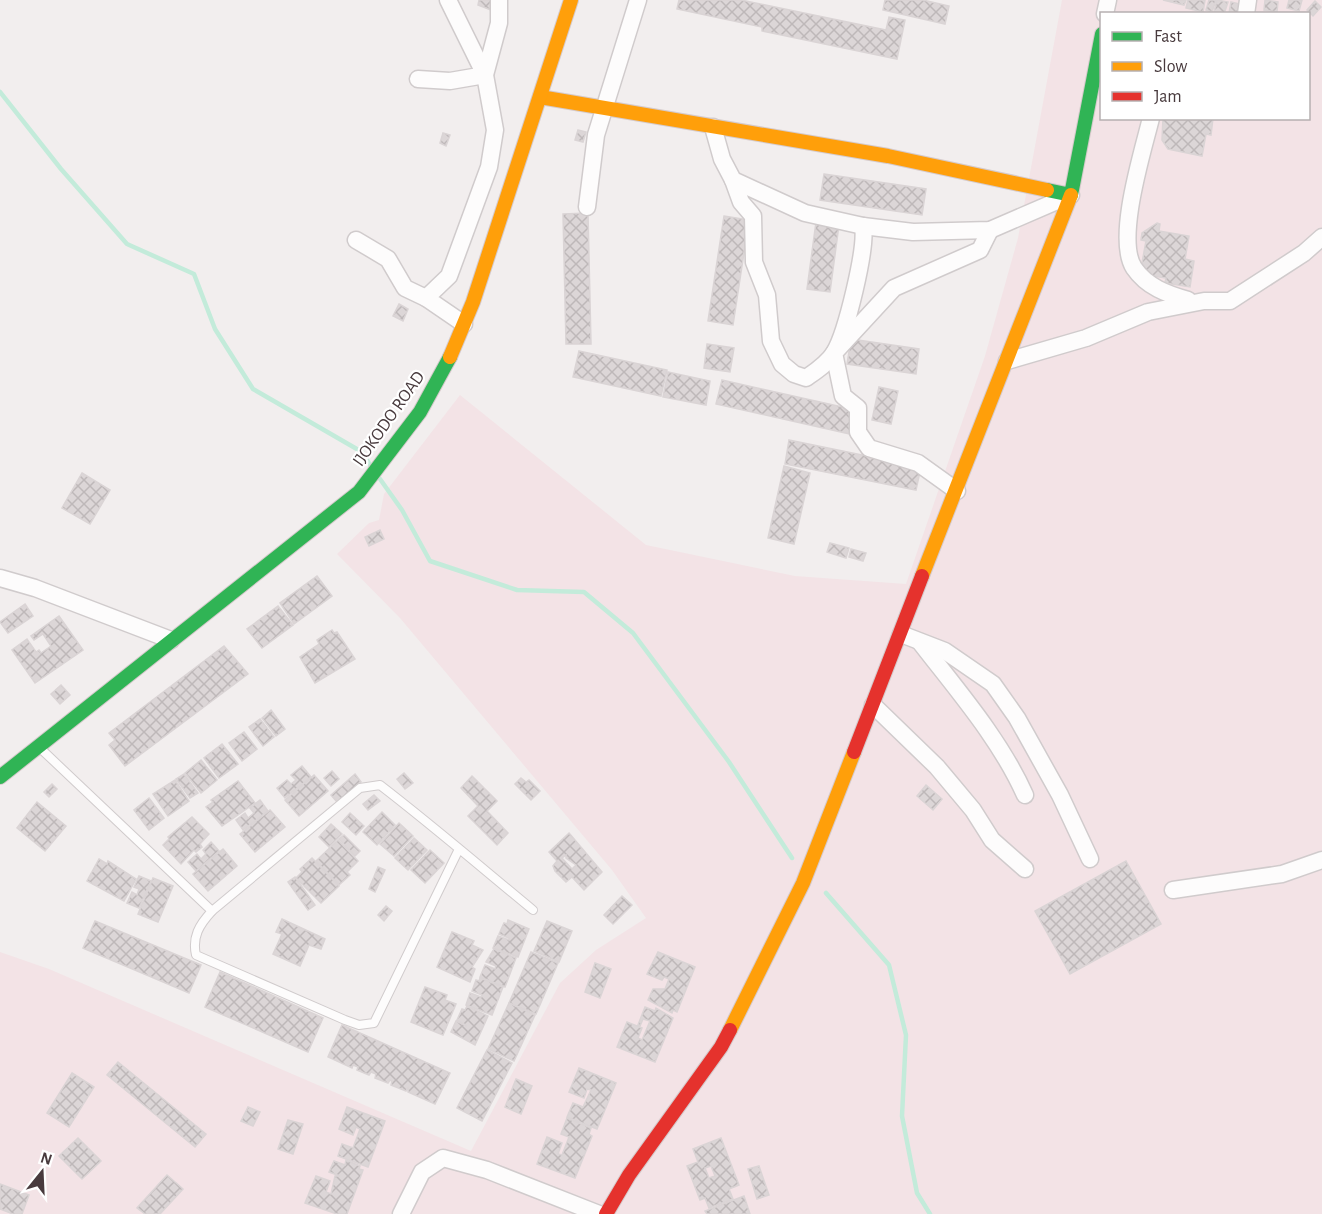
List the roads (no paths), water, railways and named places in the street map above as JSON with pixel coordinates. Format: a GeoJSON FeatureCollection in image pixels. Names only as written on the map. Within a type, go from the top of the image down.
{"type":"FeatureCollection","features":[{"type":"Feature","properties":{"kind":"street"},"geometry":{"type":"LineString","coordinates":[[426,298],[448,276],[489,167],[495,130],[485,75],[448,0]]}},
{"type":"Feature","properties":{"kind":"street"},"geometry":{"type":"LineString","coordinates":[[485,75],[499,23],[499,0]]}},
{"type":"Feature","properties":{"kind":"street","name":"IJOKODO ROAD"},"geometry":{"type":"LineString","coordinates":[[0,777],[359,492],[391,453],[439,378],[473,302],[571,0]]}},
{"type":"Feature","properties":{"kind":"street"},"geometry":{"type":"LineString","coordinates":[[587,207],[596,135],[639,0]]}},
{"type":"Feature","properties":{"kind":"street"},"geometry":{"type":"LineString","coordinates":[[606,1214],[629,1175],[721,1047],[803,882],[1071,195],[1100,39]]}},
{"type":"Feature","properties":{"kind":"street"},"geometry":{"type":"LineString","coordinates":[[418,79],[450,81],[485,75]]}},
{"type":"Feature","properties":{"kind":"street"},"geometry":{"type":"LineString","coordinates":[[540,97],[888,156],[1071,195]]}},
{"type":"Feature","properties":{"kind":"street"},"geometry":{"type":"LineString","coordinates":[[1150,120],[1128,208],[1132,266],[1144,280],[1166,294],[1195,302]]}},
{"type":"Feature","properties":{"kind":"street"},"geometry":{"type":"LineString","coordinates":[[713,127],[722,159],[741,202],[753,216],[754,262],[767,295],[771,342],[782,364],[794,374],[806,378],[820,369],[894,288],[980,250],[990,230]]}},
{"type":"Feature","properties":{"kind":"street"},"geometry":{"type":"LineString","coordinates":[[733,180],[805,213],[863,226],[913,232],[990,230],[1071,195]]}},
{"type":"Feature","properties":{"kind":"street"},"geometry":{"type":"LineString","coordinates":[[863,226],[865,238],[858,277],[834,353],[843,396],[858,408],[858,432],[869,448],[918,463],[957,491]]}},
{"type":"Feature","properties":{"kind":"street"},"geometry":{"type":"LineString","coordinates":[[1007,361],[1054,345],[1086,338],[1148,312],[1195,302],[1230,301],[1304,253],[1322,237]]}},
{"type":"Feature","properties":{"kind":"street"},"geometry":{"type":"LineString","coordinates":[[356,240],[388,259],[405,288],[426,298],[464,324]]}},
{"type":"Feature","properties":{"kind":"street"},"geometry":{"type":"LineString","coordinates":[[0,578],[35,588],[171,640]]}},
{"type":"Feature","properties":{"kind":"street"},"geometry":{"type":"LineString","coordinates":[[901,634],[945,651],[993,684],[1017,718],[1060,795],[1090,859]]}},
{"type":"Feature","properties":{"kind":"street"},"geometry":{"type":"LineString","coordinates":[[920,641],[978,718],[1018,780],[1025,795]]}},
{"type":"Feature","properties":{"kind":"street"},"geometry":{"type":"LineString","coordinates":[[873,705],[937,767],[973,810],[992,840],[1025,869]]}},
{"type":"Feature","properties":{"kind":"street"},"geometry":{"type":"LineString","coordinates":[[1173,890],[1282,874],[1322,860]]}},
{"type":"Feature","properties":{"kind":"street"},"geometry":{"type":"LineString","coordinates":[[401,1214],[422,1172],[443,1158],[487,1170],[599,1214]]}},
{"type":"Feature","properties":{"kind":"lane"},"geometry":{"type":"LineString","coordinates":[[39,748],[212,912]]}},
{"type":"Feature","properties":{"kind":"lane"},"geometry":{"type":"LineString","coordinates":[[459,849],[374,1023],[359,1025],[345,1020],[196,955],[193,942],[203,921],[212,912],[360,788],[371,784],[380,784],[459,849],[533,910]]}},
{"type":"Feature","properties":{"kind":"waterway"},"geometry":{"type":"LineString","coordinates":[[0,92],[61,169],[127,244],[194,274],[215,329],[253,389],[362,452],[370,465]]}},
{"type":"Feature","properties":{"kind":"waterway"},"geometry":{"type":"LineString","coordinates":[[380,479],[402,510],[430,561],[517,590],[584,592],[633,633],[729,762],[792,858]]}},
{"type":"Feature","properties":{"kind":"waterway"},"geometry":{"type":"LineString","coordinates":[[826,893],[889,965],[906,1035],[902,1116],[917,1193],[930,1214]]}}]}
